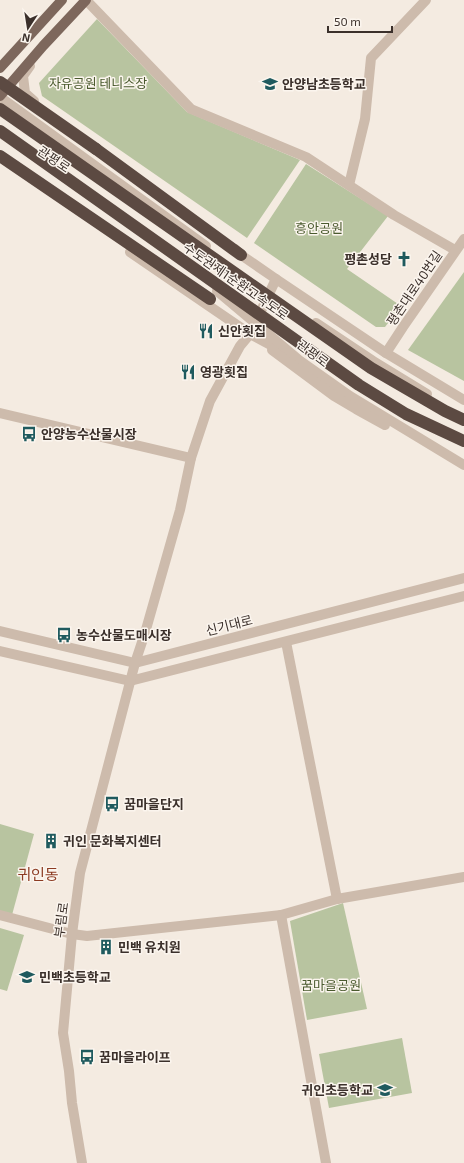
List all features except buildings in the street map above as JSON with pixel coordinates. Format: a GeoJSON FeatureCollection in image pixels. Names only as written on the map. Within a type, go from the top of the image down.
{"type":"FeatureCollection","features":[{"type":"Feature","properties":{"kind":"highway"},"geometry":{"type":"LineString","coordinates":[[0,82],[96,149],[241,255]]}},
{"type":"Feature","properties":{"kind":"highway","name":"수도권제1순환고속도로"},"geometry":{"type":"LineString","coordinates":[[0,109],[371,368],[445,411],[464,420]]}},
{"type":"Feature","properties":{"kind":"highway","name":"수도권제1순환고속도로"},"geometry":{"type":"LineString","coordinates":[[0,131],[359,385],[406,414],[464,441]]}},
{"type":"Feature","properties":{"kind":"highway"},"geometry":{"type":"LineString","coordinates":[[0,156],[210,299]]}},
{"type":"Feature","properties":{"kind":"main road"},"geometry":{"type":"LineString","coordinates":[[0,68],[62,0]]}},
{"type":"Feature","properties":{"kind":"main road"},"geometry":{"type":"LineString","coordinates":[[0,97],[43,46],[86,0]]}},
{"type":"Feature","properties":{"kind":"street"},"geometry":{"type":"LineString","coordinates":[[86,0],[191,109],[306,157],[394,215],[455,250]]}},
{"type":"Feature","properties":{"kind":"street"},"geometry":{"type":"LineString","coordinates":[[349,185],[365,119],[371,58],[426,0]]}},
{"type":"Feature","properties":{"kind":"street"},"geometry":{"type":"LineString","coordinates":[[43,46],[23,76],[25,93],[39,106],[217,231],[241,255],[386,354],[464,400]]}},
{"type":"Feature","properties":{"kind":"street","name":"관평로"},"geometry":{"type":"LineString","coordinates":[[0,97],[373,362],[464,414]]}},
{"type":"Feature","properties":{"kind":"street","name":"관평로"},"geometry":{"type":"LineString","coordinates":[[0,138],[195,272],[299,360],[350,396],[464,465]]}},
{"type":"Feature","properties":{"kind":"street"},"geometry":{"type":"LineString","coordinates":[[0,162],[250,334],[334,396],[464,465]]}},
{"type":"Feature","properties":{"kind":"street","name":"평촌대로40번길"},"geometry":{"type":"LineString","coordinates":[[386,354],[464,238]]}},
{"type":"Feature","properties":{"kind":"street","name":"부림로"},"geometry":{"type":"LineString","coordinates":[[82,1163],[72,1103],[63,1033],[72,934],[80,873],[130,681],[180,510],[191,458],[210,401],[240,346],[250,334],[276,279]]}},
{"type":"Feature","properties":{"kind":"street"},"geometry":{"type":"LineString","coordinates":[[300,295],[336,336]]}},
{"type":"Feature","properties":{"kind":"street"},"geometry":{"type":"LineString","coordinates":[[210,299],[250,334],[299,360]]}},
{"type":"Feature","properties":{"kind":"street"},"geometry":{"type":"LineString","coordinates":[[0,413],[191,458]]}},
{"type":"Feature","properties":{"kind":"street","name":"신기대로"},"geometry":{"type":"LineString","coordinates":[[0,631],[135,663],[464,578]]}},
{"type":"Feature","properties":{"kind":"street"},"geometry":{"type":"LineString","coordinates":[[0,651],[130,681],[464,596]]}},
{"type":"Feature","properties":{"kind":"street"},"geometry":{"type":"LineString","coordinates":[[286,642],[337,899]]}},
{"type":"Feature","properties":{"kind":"street"},"geometry":{"type":"LineString","coordinates":[[0,915],[72,934],[87,936],[281,915],[337,899],[464,877]]}},
{"type":"Feature","properties":{"kind":"street"},"geometry":{"type":"LineString","coordinates":[[281,915],[326,1163]]}},
{"type":"Feature","properties":{"kind":"green space","name":"자유공원 테니스장"},"geometry":{"type":"Polygon","coordinates":[[[97,19],[187,112],[300,160],[247,238],[42,96],[39,83],[97,19]]]}},
{"type":"Feature","properties":{"kind":"green space","name":"흥안공원"},"geometry":{"type":"Polygon","coordinates":[[[306,164],[388,216],[347,269],[401,306],[385,327],[376,327],[254,243],[306,164]]]}},
{"type":"Feature","properties":{"kind":"green space"},"geometry":{"type":"Polygon","coordinates":[[[464,272],[464,381],[408,350],[464,272]]]}},
{"type":"Feature","properties":{"kind":"green space"},"geometry":{"type":"Polygon","coordinates":[[[0,824],[34,834],[12,915],[0,912],[0,824]]]}},
{"type":"Feature","properties":{"kind":"green space","name":"꿈마을공원"},"geometry":{"type":"Polygon","coordinates":[[[343,903],[367,1009],[307,1020],[290,921],[343,903]]]}},
{"type":"Feature","properties":{"kind":"green space"},"geometry":{"type":"Polygon","coordinates":[[[0,928],[24,935],[7,991],[0,989],[0,928]]]}},
{"type":"Feature","properties":{"kind":"green space"},"geometry":{"type":"Polygon","coordinates":[[[402,1038],[412,1093],[329,1108],[319,1054],[402,1038]]]}},
{"type":"Feature","properties":{"kind":"place","name":"안양남초등학교"},"geometry":{"type":"Point","coordinates":[270,84]}},
{"type":"Feature","properties":{"kind":"place","name":"평촌성당"},"geometry":{"type":"Point","coordinates":[404,259]}},
{"type":"Feature","properties":{"kind":"place","name":"신안횟집"},"geometry":{"type":"Point","coordinates":[206,331]}},
{"type":"Feature","properties":{"kind":"place","name":"영광횟집"},"geometry":{"type":"Point","coordinates":[188,372]}},
{"type":"Feature","properties":{"kind":"place","name":"안양농수산물시장"},"geometry":{"type":"Point","coordinates":[29,434]}},
{"type":"Feature","properties":{"kind":"place","name":"농수산물도매시장"},"geometry":{"type":"Point","coordinates":[64,635]}},
{"type":"Feature","properties":{"kind":"place","name":"꿈마을단지"},"geometry":{"type":"Point","coordinates":[112,804]}},
{"type":"Feature","properties":{"kind":"place","name":"귀인 문화복지센터"},"geometry":{"type":"Point","coordinates":[51,841]}},
{"type":"Feature","properties":{"kind":"place","name":"민백 유치원"},"geometry":{"type":"Point","coordinates":[106,947]}},
{"type":"Feature","properties":{"kind":"place","name":"민백초등학교"},"geometry":{"type":"Point","coordinates":[27,977]}},
{"type":"Feature","properties":{"kind":"place","name":"꿈마을라이프"},"geometry":{"type":"Point","coordinates":[87,1057]}},
{"type":"Feature","properties":{"kind":"place","name":"귀인초등학교"},"geometry":{"type":"Point","coordinates":[385,1090]}},
{"type":"Feature","properties":{"kind":"district","name":"귀인동"},"geometry":{"type":"Point","coordinates":[38,874]}}]}
